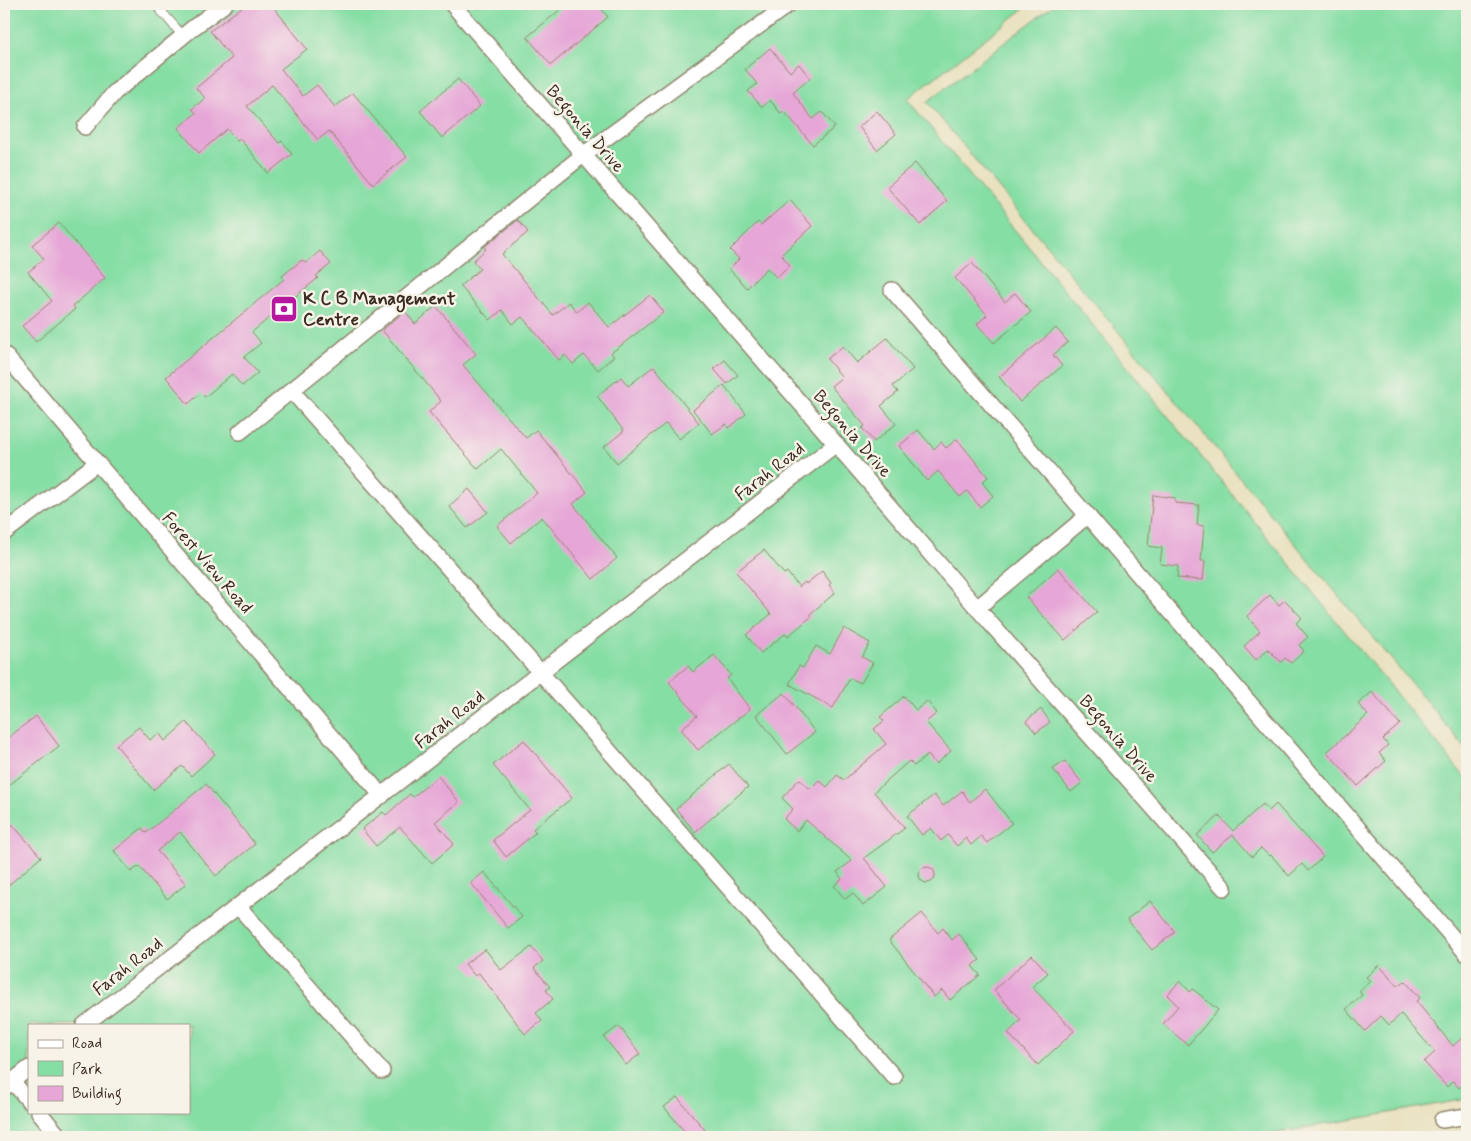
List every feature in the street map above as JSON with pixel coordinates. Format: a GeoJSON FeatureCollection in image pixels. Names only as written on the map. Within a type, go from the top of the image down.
{"type":"FeatureCollection","features":[{"type":"Feature","properties":{"kind":"street"},"geometry":{"type":"LineString","coordinates":[[85,127],[115,92],[225,4]]}},
{"type":"Feature","properties":{"kind":"street","name":"Begonia Drive"},"geometry":{"type":"LineString","coordinates":[[452,4],[977,608],[1224,888]]}},
{"type":"Feature","properties":{"kind":"street"},"geometry":{"type":"LineString","coordinates":[[240,432],[583,156],[789,4]]}},
{"type":"Feature","properties":{"kind":"street"},"geometry":{"type":"LineString","coordinates":[[892,290],[1467,954]]}},
{"type":"Feature","properties":{"kind":"street","name":"Forest View Road"},"geometry":{"type":"LineString","coordinates":[[4,354],[382,796]]}},
{"type":"Feature","properties":{"kind":"street"},"geometry":{"type":"LineString","coordinates":[[291,390],[542,673],[894,1077]]}},
{"type":"Feature","properties":{"kind":"street","name":"Farah Road"},"geometry":{"type":"LineString","coordinates":[[85,1024],[836,444]]}},
{"type":"Feature","properties":{"kind":"street"},"geometry":{"type":"LineString","coordinates":[[4,533],[96,463]]}},
{"type":"Feature","properties":{"kind":"street"},"geometry":{"type":"LineString","coordinates":[[977,608],[1088,515]]}},
{"type":"Feature","properties":{"kind":"street"},"geometry":{"type":"LineString","coordinates":[[238,906],[382,1071]]}},
{"type":"Feature","properties":{"kind":"street"},"geometry":{"type":"LineString","coordinates":[[28,1069],[8,1084],[28,1099]]}},
{"type":"Feature","properties":{"kind":"street"},"geometry":{"type":"LineString","coordinates":[[41,1114],[60,1137]]}},
{"type":"Feature","properties":{"kind":"street"},"geometry":{"type":"LineString","coordinates":[[1442,1120],[1467,1116]]}},
{"type":"Feature","properties":{"kind":"lane"},"geometry":{"type":"LineString","coordinates":[[155,4],[189,31]]}},
{"type":"Feature","properties":{"kind":"green space"},"geometry":{"type":"Polygon","coordinates":[[[4,4],[1030,4],[907,99],[1467,780],[1467,1099],[1254,1137],[4,1137],[4,4]]]}},
{"type":"Feature","properties":{"kind":"green space"},"geometry":{"type":"Polygon","coordinates":[[[1055,4],[1467,4],[1467,750],[927,102],[1055,4]]]}},
{"type":"Feature","properties":{"kind":"building"},"geometry":{"type":"Polygon","coordinates":[[[246,4],[271,4],[307,49],[281,69],[303,96],[317,85],[335,107],[353,93],[407,157],[373,184],[329,131],[318,140],[272,85],[247,106],[279,143],[282,141],[292,154],[268,173],[240,139],[237,141],[227,129],[199,153],[178,128],[196,113],[192,109],[205,98],[196,88],[232,58],[210,31],[246,4]]]}},
{"type":"Feature","properties":{"kind":"building"},"geometry":{"type":"Polygon","coordinates":[[[567,4],[597,4],[608,17],[551,65],[527,37],[567,4]]]}},
{"type":"Feature","properties":{"kind":"building"},"geometry":{"type":"Polygon","coordinates":[[[770,48],[790,72],[799,64],[810,78],[793,93],[813,119],[822,112],[835,127],[813,145],[784,111],[781,114],[770,100],[762,107],[748,91],[757,84],[745,69],[770,48]]]}},
{"type":"Feature","properties":{"kind":"building"},"geometry":{"type":"Polygon","coordinates":[[[458,79],[480,106],[442,138],[420,111],[458,79]]]}},
{"type":"Feature","properties":{"kind":"building"},"geometry":{"type":"Polygon","coordinates":[[[877,111],[896,134],[877,150],[859,127],[877,111]]]}},
{"type":"Feature","properties":{"kind":"building"},"geometry":{"type":"Polygon","coordinates":[[[915,163],[947,201],[920,225],[887,187],[915,163]]]}},
{"type":"Feature","properties":{"kind":"building"},"geometry":{"type":"Polygon","coordinates":[[[790,200],[812,226],[781,255],[790,265],[777,278],[767,268],[747,288],[729,269],[739,259],[730,250],[758,222],[761,225],[790,200]]]}},
{"type":"Feature","properties":{"kind":"building"},"geometry":{"type":"Polygon","coordinates":[[[518,220],[528,232],[502,254],[553,315],[569,302],[577,312],[588,302],[609,327],[650,295],[664,312],[611,353],[614,356],[598,370],[584,355],[573,364],[565,355],[559,360],[522,317],[513,324],[502,310],[490,320],[460,286],[480,269],[473,261],[486,249],[484,247],[518,220]]]}},
{"type":"Feature","properties":{"kind":"building"},"geometry":{"type":"Polygon","coordinates":[[[59,223],[105,278],[73,306],[75,309],[36,342],[22,326],[52,301],[28,272],[44,259],[32,245],[59,223]]]}},
{"type":"Feature","properties":{"kind":"building"},"geometry":{"type":"Polygon","coordinates":[[[320,251],[331,264],[316,276],[318,278],[252,332],[261,343],[244,357],[258,373],[242,386],[232,374],[205,397],[201,393],[188,404],[166,377],[284,279],[282,276],[302,260],[306,263],[320,251]]]}},
{"type":"Feature","properties":{"kind":"building"},"geometry":{"type":"Polygon","coordinates":[[[972,263],[1005,302],[1015,293],[1031,312],[994,343],[977,324],[987,315],[955,278],[972,263]]]}},
{"type":"Feature","properties":{"kind":"building"},"geometry":{"type":"Polygon","coordinates":[[[436,306],[476,354],[463,365],[526,438],[536,430],[587,492],[573,504],[617,558],[593,579],[542,517],[511,543],[497,526],[537,493],[501,449],[478,469],[429,412],[441,401],[382,330],[405,311],[415,324],[436,306]]]}},
{"type":"Feature","properties":{"kind":"building"},"geometry":{"type":"Polygon","coordinates":[[[1056,328],[1068,342],[1053,355],[1062,366],[1020,402],[999,377],[1056,328]]]}},
{"type":"Feature","properties":{"kind":"building"},"geometry":{"type":"Polygon","coordinates":[[[887,338],[913,369],[893,386],[898,392],[881,406],[896,424],[874,442],[862,428],[865,426],[831,386],[842,377],[827,359],[843,346],[857,363],[887,338]]]}},
{"type":"Feature","properties":{"kind":"building"},"geometry":{"type":"Polygon","coordinates":[[[725,360],[738,375],[727,384],[714,369],[725,360]]]}},
{"type":"Feature","properties":{"kind":"building"},"geometry":{"type":"Polygon","coordinates":[[[654,366],[699,423],[679,439],[666,423],[617,463],[604,447],[624,431],[597,396],[621,377],[628,386],[654,366]]]}},
{"type":"Feature","properties":{"kind":"building"},"geometry":{"type":"Polygon","coordinates":[[[724,385],[746,414],[729,428],[726,424],[712,434],[693,410],[724,385]]]}},
{"type":"Feature","properties":{"kind":"building"},"geometry":{"type":"Polygon","coordinates":[[[918,430],[934,449],[941,442],[946,448],[957,439],[988,477],[982,482],[993,496],[980,507],[967,491],[960,497],[938,471],[927,481],[899,446],[918,430]]]}},
{"type":"Feature","properties":{"kind":"building"},"geometry":{"type":"Polygon","coordinates":[[[469,489],[488,512],[467,528],[449,506],[469,489]]]}},
{"type":"Feature","properties":{"kind":"building"},"geometry":{"type":"Polygon","coordinates":[[[1153,495],[1175,498],[1175,503],[1199,505],[1197,525],[1204,526],[1201,561],[1205,561],[1203,580],[1177,578],[1178,566],[1160,564],[1162,548],[1148,546],[1153,495]]]}},
{"type":"Feature","properties":{"kind":"building"},"geometry":{"type":"Polygon","coordinates":[[[764,550],[784,574],[787,572],[799,587],[805,582],[806,584],[822,571],[831,583],[829,585],[835,593],[788,636],[786,633],[761,653],[746,635],[771,614],[736,572],[764,550]]]}},
{"type":"Feature","properties":{"kind":"building"},"geometry":{"type":"Polygon","coordinates":[[[1058,568],[1097,612],[1065,640],[1026,597],[1058,568]]]}},
{"type":"Feature","properties":{"kind":"building"},"geometry":{"type":"Polygon","coordinates":[[[1270,595],[1279,605],[1285,600],[1302,618],[1296,623],[1308,637],[1299,645],[1304,651],[1291,663],[1285,658],[1281,662],[1268,649],[1256,660],[1244,646],[1260,631],[1247,616],[1270,595]]]}},
{"type":"Feature","properties":{"kind":"building"},"geometry":{"type":"Polygon","coordinates":[[[844,628],[870,643],[862,657],[873,663],[861,683],[850,678],[833,708],[789,684],[799,666],[803,668],[816,646],[830,654],[844,628]]]}},
{"type":"Feature","properties":{"kind":"building"},"geometry":{"type":"Polygon","coordinates":[[[714,655],[731,675],[727,678],[750,709],[698,750],[681,729],[697,716],[669,682],[688,666],[693,672],[714,655]]]}},
{"type":"Feature","properties":{"kind":"building"},"geometry":{"type":"Polygon","coordinates":[[[1372,692],[1400,724],[1383,739],[1388,745],[1379,753],[1386,761],[1358,786],[1327,752],[1368,715],[1358,704],[1372,692]]]}},
{"type":"Feature","properties":{"kind":"building"},"geometry":{"type":"Polygon","coordinates":[[[784,693],[815,732],[787,754],[756,715],[784,693]]]}},
{"type":"Feature","properties":{"kind":"building"},"geometry":{"type":"Polygon","coordinates":[[[904,696],[916,710],[927,701],[937,713],[926,722],[951,751],[936,764],[928,755],[914,766],[909,761],[874,792],[905,828],[864,858],[887,887],[863,906],[853,893],[845,899],[834,886],[842,879],[837,872],[852,861],[806,820],[797,831],[784,819],[793,809],[782,798],[799,779],[810,789],[819,780],[827,787],[837,775],[844,780],[886,744],[874,729],[884,721],[880,717],[904,696]]]}},
{"type":"Feature","properties":{"kind":"building"},"geometry":{"type":"Polygon","coordinates":[[[1041,709],[1050,722],[1036,733],[1026,721],[1041,709]]]}},
{"type":"Feature","properties":{"kind":"building"},"geometry":{"type":"Polygon","coordinates":[[[36,716],[59,746],[4,789],[4,741],[36,716]]]}},
{"type":"Feature","properties":{"kind":"building"},"geometry":{"type":"Polygon","coordinates":[[[186,722],[215,754],[191,776],[182,766],[153,790],[116,745],[139,727],[150,740],[159,733],[165,741],[186,722]]]}},
{"type":"Feature","properties":{"kind":"building"},"geometry":{"type":"Polygon","coordinates":[[[524,740],[572,798],[533,829],[536,832],[506,857],[493,840],[530,810],[493,765],[524,740]]]}},
{"type":"Feature","properties":{"kind":"building"},"geometry":{"type":"Polygon","coordinates":[[[1065,761],[1082,783],[1071,792],[1053,769],[1065,761]]]}},
{"type":"Feature","properties":{"kind":"building"},"geometry":{"type":"Polygon","coordinates":[[[729,764],[748,787],[695,832],[676,809],[729,764]]]}},
{"type":"Feature","properties":{"kind":"building"},"geometry":{"type":"Polygon","coordinates":[[[438,776],[459,802],[435,822],[454,844],[432,863],[400,827],[376,846],[362,829],[383,812],[386,815],[410,794],[413,797],[438,776]]]}},
{"type":"Feature","properties":{"kind":"building"},"geometry":{"type":"Polygon","coordinates":[[[206,784],[255,844],[216,876],[180,832],[157,851],[186,884],[167,899],[139,866],[131,872],[114,851],[142,828],[146,833],[206,784]]]}},
{"type":"Feature","properties":{"kind":"building"},"geometry":{"type":"Polygon","coordinates":[[[985,789],[1012,823],[987,843],[981,836],[971,845],[966,838],[957,846],[948,835],[941,841],[931,828],[922,835],[907,816],[934,795],[943,806],[962,791],[970,802],[985,789]]]}},
{"type":"Feature","properties":{"kind":"building"},"geometry":{"type":"Polygon","coordinates":[[[1263,804],[1269,811],[1276,804],[1323,857],[1308,871],[1302,864],[1289,876],[1271,855],[1269,856],[1261,848],[1252,857],[1233,835],[1212,852],[1197,835],[1219,816],[1233,831],[1263,804]]]}},
{"type":"Feature","properties":{"kind":"building"},"geometry":{"type":"Polygon","coordinates":[[[12,824],[41,857],[4,889],[4,831],[12,824]]]}},
{"type":"Feature","properties":{"kind":"building"},"geometry":{"type":"Polygon","coordinates":[[[924,867],[930,867],[935,872],[933,881],[924,883],[919,878],[919,872],[924,867]]]}},
{"type":"Feature","properties":{"kind":"building"},"geometry":{"type":"Polygon","coordinates":[[[484,872],[522,917],[508,928],[471,883],[484,872]]]}},
{"type":"Feature","properties":{"kind":"building"},"geometry":{"type":"Polygon","coordinates":[[[1150,901],[1175,932],[1152,950],[1127,919],[1150,901]]]}},
{"type":"Feature","properties":{"kind":"building"},"geometry":{"type":"Polygon","coordinates":[[[922,913],[938,933],[943,928],[952,940],[959,934],[980,960],[972,966],[980,975],[950,1000],[942,990],[934,997],[889,940],[922,913]]]}},
{"type":"Feature","properties":{"kind":"building"},"geometry":{"type":"Polygon","coordinates":[[[531,947],[543,961],[534,968],[550,987],[546,990],[553,999],[536,1013],[542,1021],[525,1034],[479,973],[475,976],[465,964],[485,949],[501,970],[531,947]]]}},
{"type":"Feature","properties":{"kind":"building"},"geometry":{"type":"Polygon","coordinates":[[[1032,955],[1048,973],[1032,987],[1074,1031],[1038,1065],[1008,1033],[1021,1020],[994,990],[1032,955]]]}},
{"type":"Feature","properties":{"kind":"building"},"geometry":{"type":"Polygon","coordinates":[[[1379,965],[1398,986],[1405,981],[1420,998],[1416,1001],[1453,1046],[1467,1033],[1467,1081],[1459,1088],[1453,1081],[1447,1087],[1424,1062],[1435,1052],[1401,1014],[1389,1025],[1381,1016],[1365,1031],[1346,1009],[1362,995],[1359,991],[1370,981],[1366,977],[1379,965]]]}},
{"type":"Feature","properties":{"kind":"building"},"geometry":{"type":"Polygon","coordinates":[[[1180,981],[1190,992],[1193,989],[1218,1010],[1188,1045],[1163,1024],[1178,1006],[1167,995],[1180,981]]]}},
{"type":"Feature","properties":{"kind":"building"},"geometry":{"type":"Polygon","coordinates":[[[619,1026],[640,1054],[626,1065],[604,1037],[619,1026]]]}},
{"type":"Feature","properties":{"kind":"building"},"geometry":{"type":"Polygon","coordinates":[[[677,1097],[711,1137],[689,1137],[664,1107],[677,1097]]]}},
{"type":"Feature","properties":{"kind":"place","name":"K C B Management Centre"},"geometry":{"type":"Point","coordinates":[284,309]}}]}
